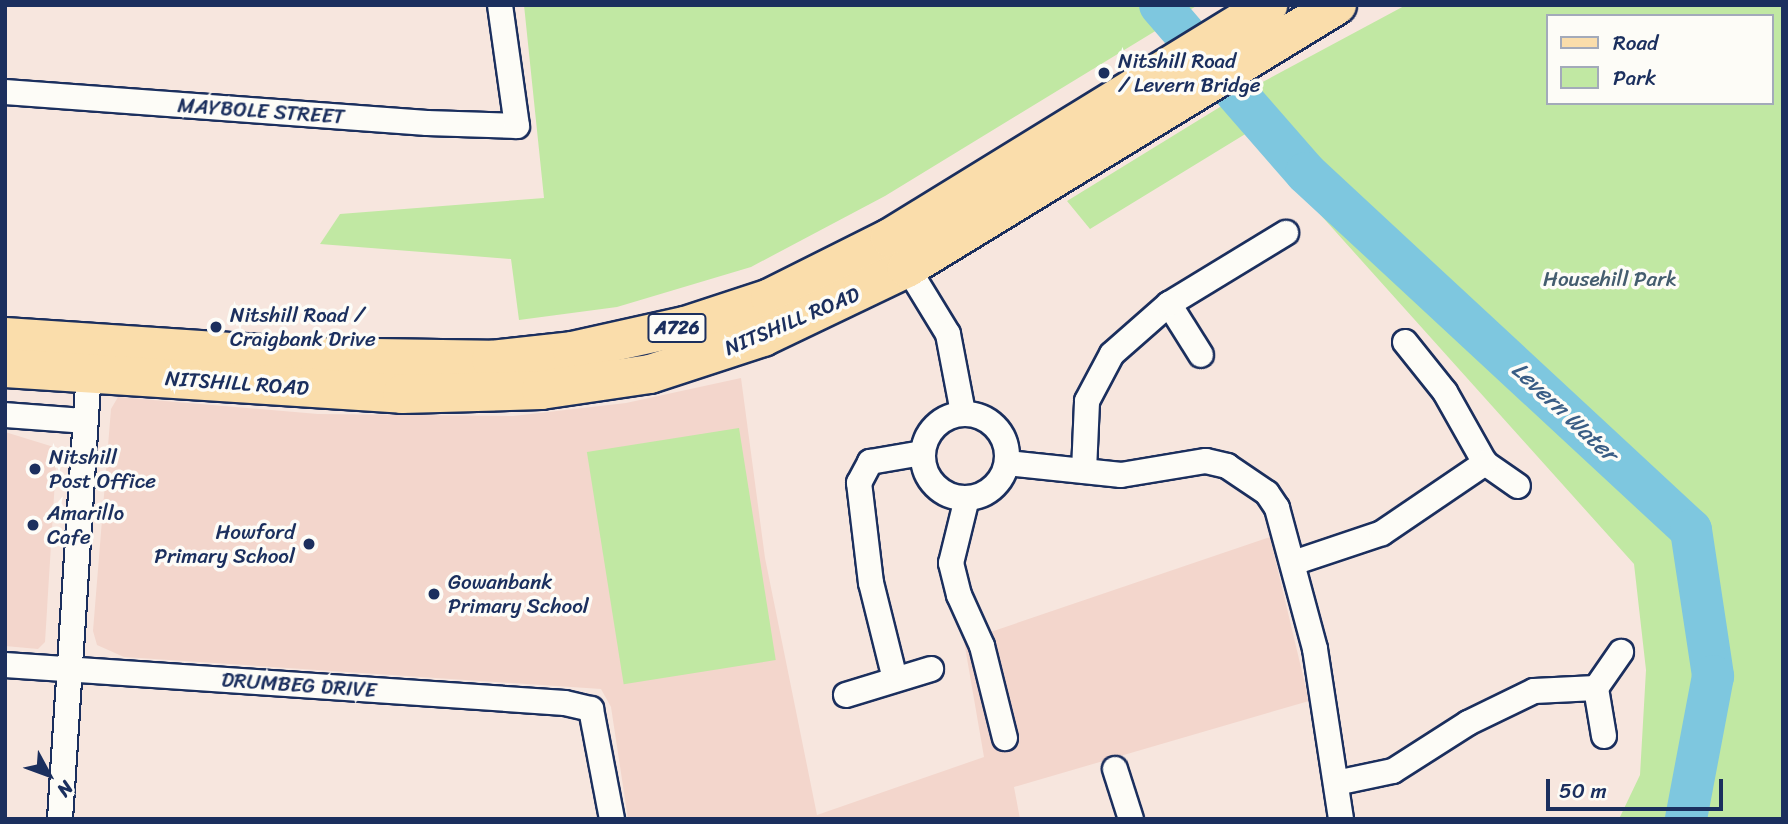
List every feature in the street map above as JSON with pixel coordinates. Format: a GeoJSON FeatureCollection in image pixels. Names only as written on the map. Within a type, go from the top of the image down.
{"type":"FeatureCollection","features":[{"type":"Feature","properties":{"kind":"main road","name":"NITSHILL ROAD"},"geometry":{"type":"LineString","coordinates":[[899,253],[1088,121],[1268,5]]}},
{"type":"Feature","properties":{"kind":"main road","name":"NITSHILL ROAD"},"geometry":{"type":"LineString","coordinates":[[5,337],[90,358],[402,394],[587,385],[650,374],[763,337],[899,253],[1325,8]]}},
{"type":"Feature","properties":{"kind":"main road","name":"NITSHILL ROAD"},"geometry":{"type":"LineString","coordinates":[[5,368],[90,358]]}},
{"type":"Feature","properties":{"kind":"street","name":"MAYBOLE STREET"},"geometry":{"type":"LineString","coordinates":[[5,92],[517,126],[500,5]]}},
{"type":"Feature","properties":{"kind":"street"},"geometry":{"type":"LineString","coordinates":[[1084,471],[1087,401],[1112,354],[1170,304],[1286,233]]}},
{"type":"Feature","properties":{"kind":"street"},"geometry":{"type":"LineString","coordinates":[[899,253],[948,334],[963,413]]}},
{"type":"Feature","properties":{"kind":"street"},"geometry":{"type":"LineString","coordinates":[[1170,304],[1201,355]]}},
{"type":"Feature","properties":{"kind":"street"},"geometry":{"type":"LineString","coordinates":[[1405,342],[1445,392],[1485,463],[1518,486]]}},
{"type":"Feature","properties":{"kind":"street"},"geometry":{"type":"LineString","coordinates":[[60,819],[90,358]]}},
{"type":"Feature","properties":{"kind":"street"},"geometry":{"type":"LineString","coordinates":[[963,413],[984,418],[998,430],[1006,444],[1007,463],[996,485],[967,498],[942,492],[927,476],[922,453],[927,436],[938,423],[963,413]]}},
{"type":"Feature","properties":{"kind":"street"},"geometry":{"type":"LineString","coordinates":[[5,415],[85,421]]}},
{"type":"Feature","properties":{"kind":"street"},"geometry":{"type":"LineString","coordinates":[[895,679],[871,583],[859,482],[870,462],[922,453]]}},
{"type":"Feature","properties":{"kind":"street"},"geometry":{"type":"LineString","coordinates":[[1007,463],[1121,475],[1206,461],[1227,466],[1267,493],[1277,508],[1315,649],[1341,819]]}},
{"type":"Feature","properties":{"kind":"street"},"geometry":{"type":"LineString","coordinates":[[1293,563],[1382,533],[1485,463]]}},
{"type":"Feature","properties":{"kind":"street"},"geometry":{"type":"LineString","coordinates":[[967,498],[951,563],[959,595],[982,646],[1005,738]]}},
{"type":"Feature","properties":{"kind":"street"},"geometry":{"type":"LineString","coordinates":[[1604,736],[1596,688],[1621,652]]}},
{"type":"Feature","properties":{"kind":"street","name":"DRUMBEG DRIVE"},"geometry":{"type":"LineString","coordinates":[[5,665],[565,703],[591,709],[612,819]]}},
{"type":"Feature","properties":{"kind":"street"},"geometry":{"type":"LineString","coordinates":[[846,695],[931,669]]}},
{"type":"Feature","properties":{"kind":"street"},"geometry":{"type":"LineString","coordinates":[[1336,783],[1393,771],[1468,723],[1534,691],[1596,688]]}},
{"type":"Feature","properties":{"kind":"street"},"geometry":{"type":"LineString","coordinates":[[1115,769],[1131,819]]}},
{"type":"Feature","properties":{"kind":"shaded area","name":"Gowanbank Primary School"},"geometry":{"type":"Polygon","coordinates":[[[741,378],[765,558],[817,815],[984,757],[964,641],[1270,537],[1309,701],[1014,787],[1020,819],[628,819],[611,707],[601,689],[124,657],[97,645],[93,631],[111,409],[118,397],[318,414],[513,416],[626,403],[741,378]]]}},
{"type":"Feature","properties":{"kind":"shaded area"},"geometry":{"type":"Polygon","coordinates":[[[5,432],[57,448],[45,642],[38,649],[5,646],[5,432]]]}},
{"type":"Feature","properties":{"kind":"green space"},"geometry":{"type":"Polygon","coordinates":[[[524,5],[1198,5],[885,196],[751,267],[617,307],[519,320],[511,259],[320,244],[340,214],[544,198],[524,5]]]}},
{"type":"Feature","properties":{"kind":"green space","name":"Househill Park"},"geometry":{"type":"Polygon","coordinates":[[[1406,5],[1783,5],[1783,819],[1619,819],[1640,775],[1646,670],[1634,564],[1247,133],[1090,229],[1067,201],[1246,91],[1406,5]]]}},
{"type":"Feature","properties":{"kind":"green space"},"geometry":{"type":"Polygon","coordinates":[[[739,428],[776,660],[624,684],[587,452],[739,428]]]}},
{"type":"Feature","properties":{"kind":"waterway","name":"Levern Water"},"geometry":{"type":"LineString","coordinates":[[1160,5],[1190,40]]}},
{"type":"Feature","properties":{"kind":"waterway","name":"Levern Water"},"geometry":{"type":"LineString","coordinates":[[1231,87],[1306,173],[1691,530],[1713,676],[1686,819]]}},
{"type":"Feature","properties":{"kind":"place","name":"Nitshill Road / Levern Bridge"},"geometry":{"type":"Point","coordinates":[1104,73]}},
{"type":"Feature","properties":{"kind":"place","name":"Nitshill Road / Craigbank Drive"},"geometry":{"type":"Point","coordinates":[216,327]}},
{"type":"Feature","properties":{"kind":"place","name":"Nitshill Post Office"},"geometry":{"type":"Point","coordinates":[35,469]}},
{"type":"Feature","properties":{"kind":"place","name":"Amarillo Cafe"},"geometry":{"type":"Point","coordinates":[33,525]}},
{"type":"Feature","properties":{"kind":"place","name":"Howford Primary School"},"geometry":{"type":"Point","coordinates":[309,544]}},
{"type":"Feature","properties":{"kind":"place","name":"Gowanbank Primary School"},"geometry":{"type":"Point","coordinates":[434,594]}}]}
